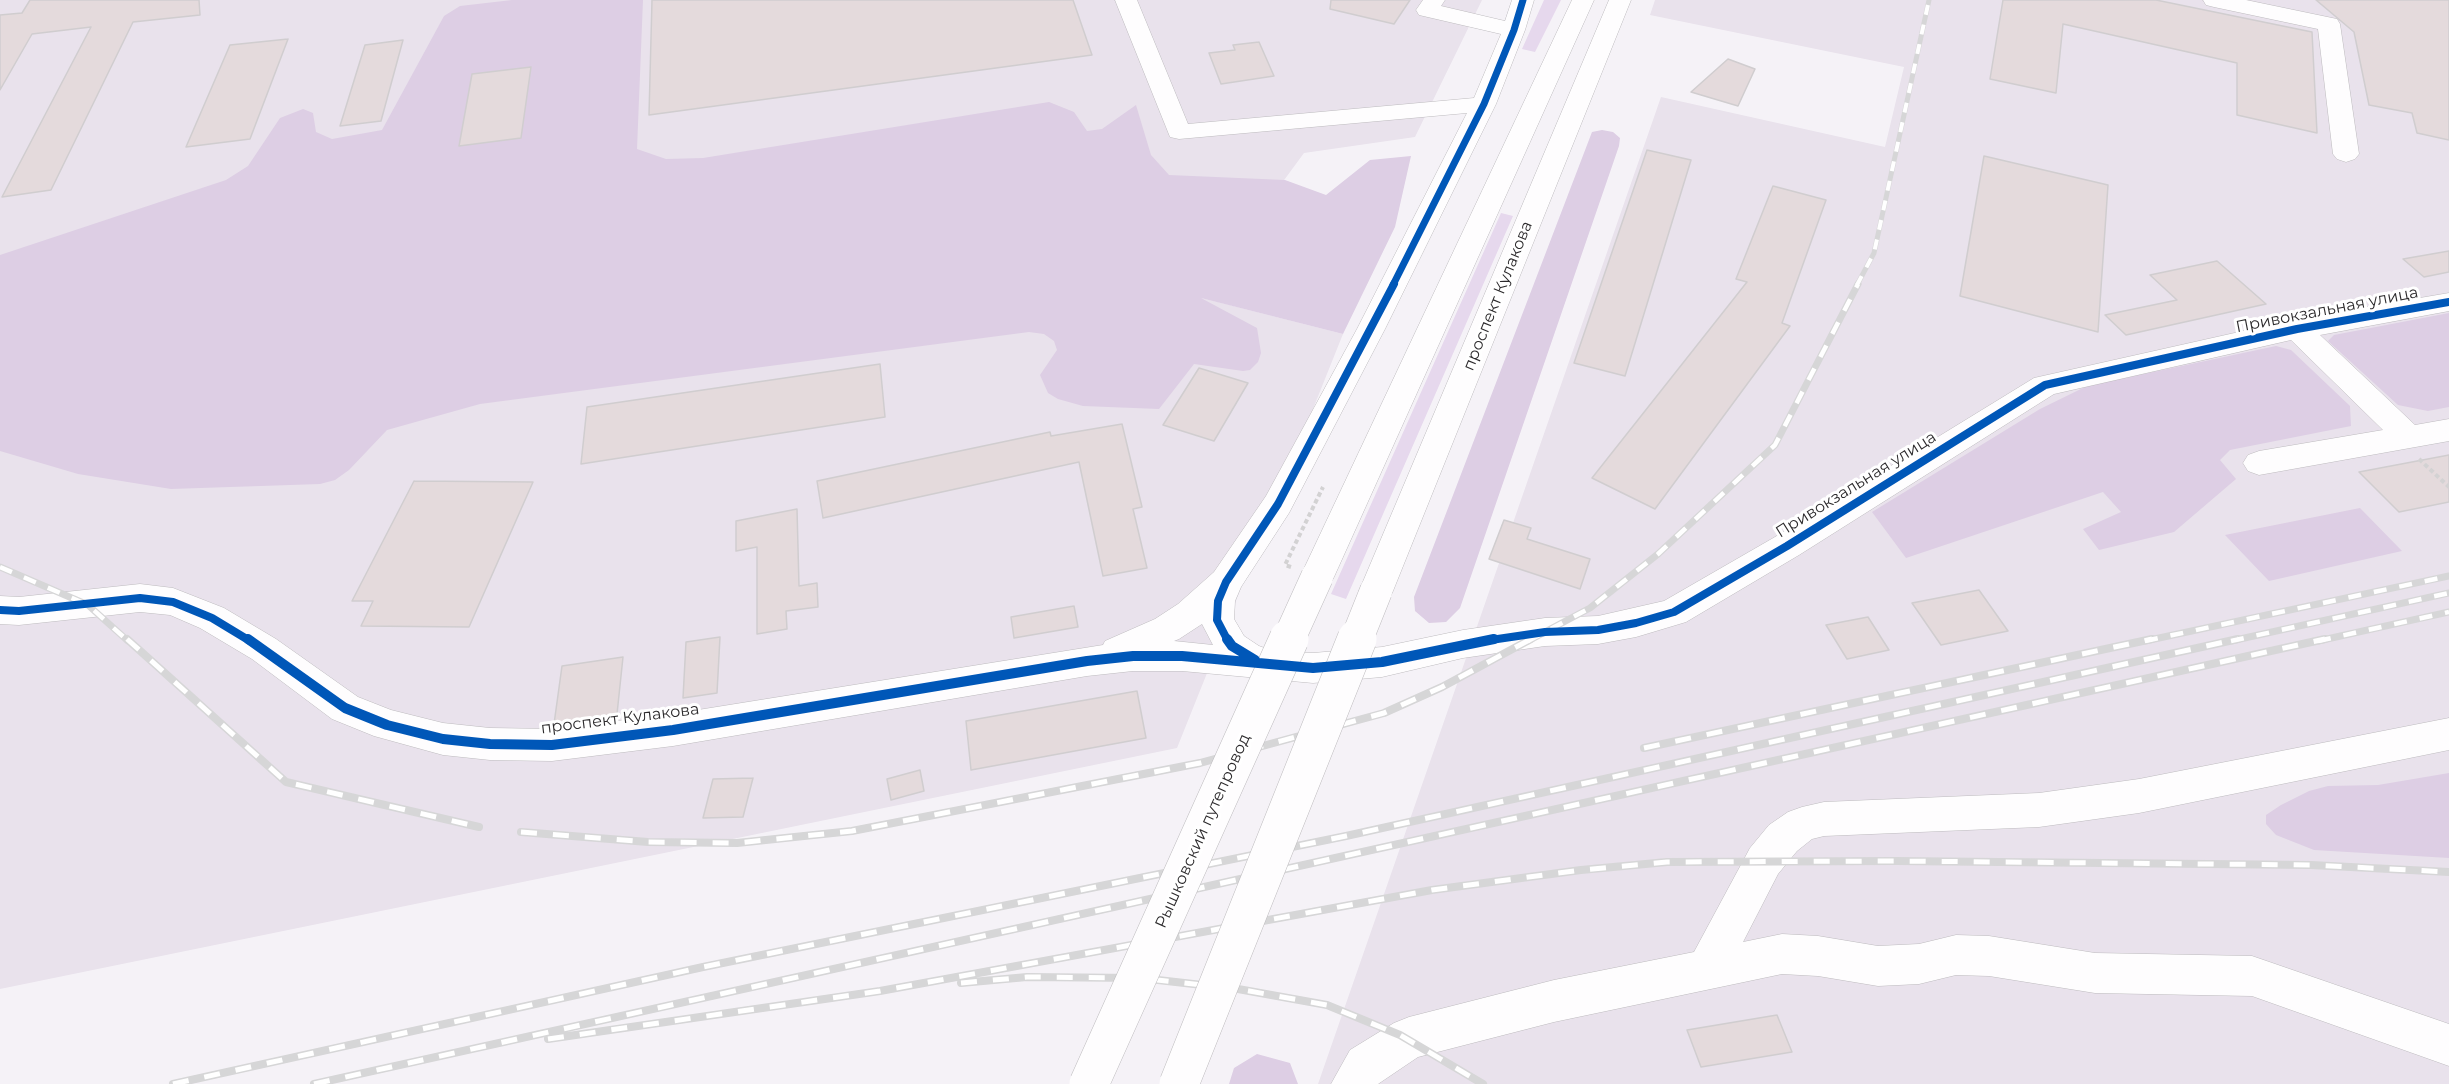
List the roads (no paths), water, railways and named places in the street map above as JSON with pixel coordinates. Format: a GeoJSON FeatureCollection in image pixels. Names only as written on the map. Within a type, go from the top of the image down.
{"type":"FeatureCollection","features":[{"type":"Feature","properties":{"kind":"street"},"geometry":{"type":"LineString","coordinates":[[1126,0],[1179,132],[1484,104]]}},
{"type":"Feature","properties":{"kind":"street"},"geometry":{"type":"LineString","coordinates":[[1434,0],[1427,10],[1514,30]]}},
{"type":"Feature","properties":{"kind":"street"},"geometry":{"type":"LineString","coordinates":[[1275,666],[1248,658],[1232,646],[1217,620],[1218,601],[1226,582],[1278,504],[1371,329],[1484,104],[1514,30],[1523,0]]}},
{"type":"Feature","properties":{"kind":"street","name":"Рышковский путепровод"},"geometry":{"type":"LineString","coordinates":[[1089,1084],[1301,571],[1583,0]]}},
{"type":"Feature","properties":{"kind":"street","name":"проспект Кулакова"},"geometry":{"type":"LineString","coordinates":[[1179,1084],[1376,591],[1620,0]]}},
{"type":"Feature","properties":{"kind":"street"},"geometry":{"type":"LineString","coordinates":[[2214,0],[2329,24],[2346,154]]}},
{"type":"Feature","properties":{"kind":"street","name":"Привокзальная улица"},"geometry":{"type":"LineString","coordinates":[[1275,666],[1313,668],[1382,662],[1473,642],[1545,632],[1598,630],[1636,623],[1674,612],[1797,540],[2045,385],[2297,329],[2449,302]]}},
{"type":"Feature","properties":{"kind":"street"},"geometry":{"type":"LineString","coordinates":[[2297,329],[2403,438]]}},
{"type":"Feature","properties":{"kind":"street"},"geometry":{"type":"LineString","coordinates":[[2259,463],[2449,430]]}},
{"type":"Feature","properties":{"kind":"street"},"geometry":{"type":"LineString","coordinates":[[1087,661],[1131,646],[1167,629],[1190,614],[1226,582]]}},
{"type":"Feature","properties":{"kind":"street","name":"проспект Кулакова"},"geometry":{"type":"LineString","coordinates":[[0,610],[19,611],[140,598],[173,602],[212,618],[247,639],[345,708],[398,728],[443,739],[490,744],[552,745],[673,730],[1087,661],[1133,656],[1182,656],[1275,666]]}},
{"type":"Feature","properties":{"kind":"street"},"geometry":{"type":"LineString","coordinates":[[1707,970],[1764,861],[1783,838],[1802,824],[1836,818],[2039,810],[2139,796],[2449,734]]}},
{"type":"Feature","properties":{"kind":"street"},"geometry":{"type":"LineString","coordinates":[[1353,1084],[1365,1065],[1408,1038],[1554,1001],[1782,954],[1818,956],[1878,966],[1919,964],[1956,955],[1989,956],[2095,973],[2252,976],[2449,1045]]}},
{"type":"Feature","properties":{"kind":"railway"},"geometry":{"type":"LineString","coordinates":[[1857,285],[1874,253],[1929,0]]}},
{"type":"Feature","properties":{"kind":"railway"},"geometry":{"type":"LineString","coordinates":[[1528,641],[1590,608],[1658,554],[1775,445],[1858,284]]}},
{"type":"Feature","properties":{"kind":"railway"},"geometry":{"type":"LineString","coordinates":[[0,567],[88,605],[128,641]]}},
{"type":"Feature","properties":{"kind":"railway"},"geometry":{"type":"LineString","coordinates":[[2145,641],[2449,576]]}},
{"type":"Feature","properties":{"kind":"railway"},"geometry":{"type":"LineString","coordinates":[[2231,641],[2449,593]]}},
{"type":"Feature","properties":{"kind":"railway"},"geometry":{"type":"LineString","coordinates":[[2318,641],[2449,612]]}},
{"type":"Feature","properties":{"kind":"railway"},"geometry":{"type":"LineString","coordinates":[[127,639],[286,782],[479,827]]}},
{"type":"Feature","properties":{"kind":"railway"},"geometry":{"type":"LineString","coordinates":[[521,832],[648,842],[737,843],[852,831],[1200,763],[1384,713],[1442,687],[1531,639]]}},
{"type":"Feature","properties":{"kind":"railway"},"geometry":{"type":"LineString","coordinates":[[1644,748],[2152,639]]}},
{"type":"Feature","properties":{"kind":"railway"},"geometry":{"type":"LineString","coordinates":[[173,1084],[703,967],[1346,836],[2238,639]]}},
{"type":"Feature","properties":{"kind":"railway"},"geometry":{"type":"LineString","coordinates":[[314,1084],[2325,639]]}},
{"type":"Feature","properties":{"kind":"railway"},"geometry":{"type":"LineString","coordinates":[[548,1039],[880,991],[1432,890],[1581,870],[1667,862],[1896,861],[2311,865],[2449,872]]}},
{"type":"Feature","properties":{"kind":"railway"},"geometry":{"type":"LineString","coordinates":[[961,983],[1027,977],[1140,978],[1238,989],[1327,1005],[1400,1035],[1483,1084]]}}]}
